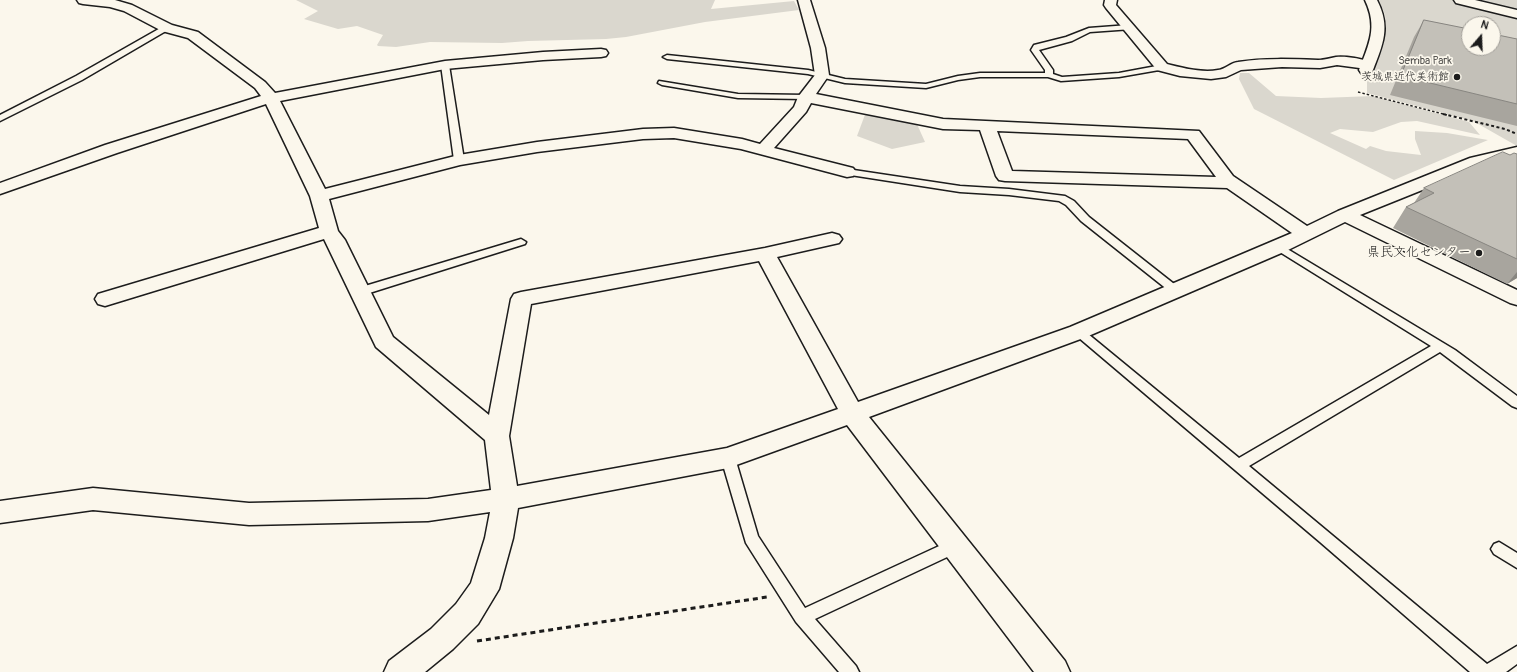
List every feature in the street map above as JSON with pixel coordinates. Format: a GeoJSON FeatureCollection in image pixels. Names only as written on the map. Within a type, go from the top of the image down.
{"type":"FeatureCollection","features":[{"type":"Feature","properties":{"kind":"street"},"geometry":{"type":"LineString","coordinates":[[83,0],[111,3],[128,8],[168,28],[193,36],[260,85],[271,98],[318,196],[329,231],[335,240],[384,342],[497,436]]}},
{"type":"Feature","properties":{"kind":"street"},"geometry":{"type":"LineString","coordinates":[[763,150],[801,110],[806,97],[822,75],[818,48],[804,0]]}},
{"type":"Feature","properties":{"kind":"street"},"geometry":{"type":"LineString","coordinates":[[1111,0],[1110,5],[1162,66],[1202,75],[1231,72],[1237,66],[1282,63],[1320,64],[1337,61],[1366,68],[1378,38],[1377,12],[1371,0]]}},
{"type":"Feature","properties":{"kind":"street"},"geometry":{"type":"LineString","coordinates":[[1460,0],[1517,14]]}},
{"type":"Feature","properties":{"kind":"street"},"geometry":{"type":"LineString","coordinates":[[0,189],[111,149],[271,98],[445,65],[543,56],[601,53]]}},
{"type":"Feature","properties":{"kind":"street"},"geometry":{"type":"LineString","coordinates":[[806,97],[943,124],[1193,134],[1227,180],[1305,234]]}},
{"type":"Feature","properties":{"kind":"street"},"geometry":{"type":"LineString","coordinates":[[987,126],[1005,176],[1231,183]]}},
{"type":"Feature","properties":{"kind":"street"},"geometry":{"type":"LineString","coordinates":[[318,196],[459,160],[537,147],[643,134],[674,133],[742,144],[847,172]]}},
{"type":"Feature","properties":{"kind":"street"},"geometry":{"type":"LineString","coordinates":[[0,512],[93,499],[250,514],[428,510],[506,499],[728,458],[1078,332],[1177,292],[1279,247],[1345,215],[1476,162],[1517,152]]}},
{"type":"Feature","properties":{"kind":"street"},"geometry":{"type":"LineString","coordinates":[[1345,215],[1517,298]]}},
{"type":"Feature","properties":{"kind":"street"},"geometry":{"type":"LineString","coordinates":[[105,299],[329,231]]}},
{"type":"Feature","properties":{"kind":"street"},"geometry":{"type":"LineString","coordinates":[[400,672],[442,639],[467,614],[484,589],[499,538],[506,499],[497,436],[521,299],[765,254],[832,240]]}},
{"type":"Feature","properties":{"kind":"street"},"geometry":{"type":"LineString","coordinates":[[765,254],[852,413],[1054,672]]}},
{"type":"Feature","properties":{"kind":"lane"},"geometry":{"type":"LineString","coordinates":[[1049,74],[1049,70],[1035,50],[1038,47],[1069,39],[1089,30],[1129,27]]}},
{"type":"Feature","properties":{"kind":"lane"},"geometry":{"type":"LineString","coordinates":[[0,118],[78,78],[168,28]]}},
{"type":"Feature","properties":{"kind":"lane"},"geometry":{"type":"LineString","coordinates":[[667,57],[744,66],[771,67],[808,72],[845,81],[926,86],[958,78],[980,75],[1049,74],[1061,78],[1119,74],[1162,66]]}},
{"type":"Feature","properties":{"kind":"lane"},"geometry":{"type":"LineString","coordinates":[[445,65],[459,160]]}},
{"type":"Feature","properties":{"kind":"lane"},"geometry":{"type":"LineString","coordinates":[[662,83],[738,96],[806,97]]}},
{"type":"Feature","properties":{"kind":"lane"},"geometry":{"type":"LineString","coordinates":[[847,172],[960,189],[1009,192],[1062,198],[1070,202],[1085,219],[1177,292]]}},
{"type":"Feature","properties":{"kind":"lane"},"geometry":{"type":"LineString","coordinates":[[359,292],[521,242]]}},
{"type":"Feature","properties":{"kind":"lane"},"geometry":{"type":"LineString","coordinates":[[1279,247],[1451,353],[1517,403]]}},
{"type":"Feature","properties":{"kind":"lane"},"geometry":{"type":"LineString","coordinates":[[1078,332],[1483,672]]}},
{"type":"Feature","properties":{"kind":"lane"},"geometry":{"type":"LineString","coordinates":[[1238,465],[1440,346]]}},
{"type":"Feature","properties":{"kind":"lane"},"geometry":{"type":"LineString","coordinates":[[728,458],[751,538],[802,617],[850,672]]}},
{"type":"Feature","properties":{"kind":"lane"},"geometry":{"type":"LineString","coordinates":[[802,617],[955,546]]}},
{"type":"Feature","properties":{"kind":"lane"},"geometry":{"type":"LineString","coordinates":[[1499,549],[1517,561]]}},
{"type":"Feature","properties":{"kind":"lane"},"geometry":{"type":"LineString","coordinates":[[1491,672],[1517,654]]}},
{"type":"Feature","properties":{"kind":"path"},"geometry":{"type":"LineString","coordinates":[[1358,92],[1505,129],[1517,134]]}},
{"type":"Feature","properties":{"kind":"path"},"geometry":{"type":"LineString","coordinates":[[470,642],[787,593]]}},
{"type":"Feature","properties":{"kind":"green space"},"geometry":{"type":"Polygon","coordinates":[[[296,0],[715,0],[711,9],[794,1],[799,10],[705,22],[626,37],[606,39],[502,43],[430,42],[396,47],[378,46],[377,45],[383,35],[357,26],[338,29],[304,19],[318,11],[296,0]]]}},
{"type":"Feature","properties":{"kind":"green space","name":"Semba Park"},"geometry":{"type":"Polygon","coordinates":[[[1379,0],[1517,0],[1517,146],[1473,121],[1367,93],[1367,73],[1386,33],[1385,15],[1379,0]]]}},
{"type":"Feature","properties":{"kind":"green space"},"geometry":{"type":"Polygon","coordinates":[[[1240,73],[1249,73],[1276,96],[1321,98],[1373,96],[1469,122],[1480,135],[1417,121],[1401,122],[1373,132],[1340,129],[1330,133],[1366,149],[1370,146],[1386,151],[1421,155],[1415,139],[1415,131],[1447,133],[1488,140],[1394,180],[1254,109],[1239,79],[1240,73]]]}},
{"type":"Feature","properties":{"kind":"green space"},"geometry":{"type":"Polygon","coordinates":[[[866,112],[916,122],[925,142],[892,149],[857,136],[866,112]]]}},
{"type":"Feature","properties":{"kind":"building","name":"茨城県近代美術館"},"geometry":{"type":"Polygon","coordinates":[[[1424,20],[1461,27],[1461,56],[1501,56],[1501,36],[1517,39],[1517,104],[1401,76],[1424,20]]]}},
{"type":"Feature","properties":{"kind":"building","name":"県民文化センター"},"geometry":{"type":"Polygon","coordinates":[[[1503,152],[1510,155],[1514,153],[1517,154],[1517,259],[1406,207],[1434,193],[1424,188],[1503,152]]]}},
{"type":"Feature","properties":{"kind":"place","name":"茨城県近代美術館"},"geometry":{"type":"Point","coordinates":[1457,77]}},
{"type":"Feature","properties":{"kind":"place","name":"県民文化センター"},"geometry":{"type":"Point","coordinates":[1479,253]}}]}
